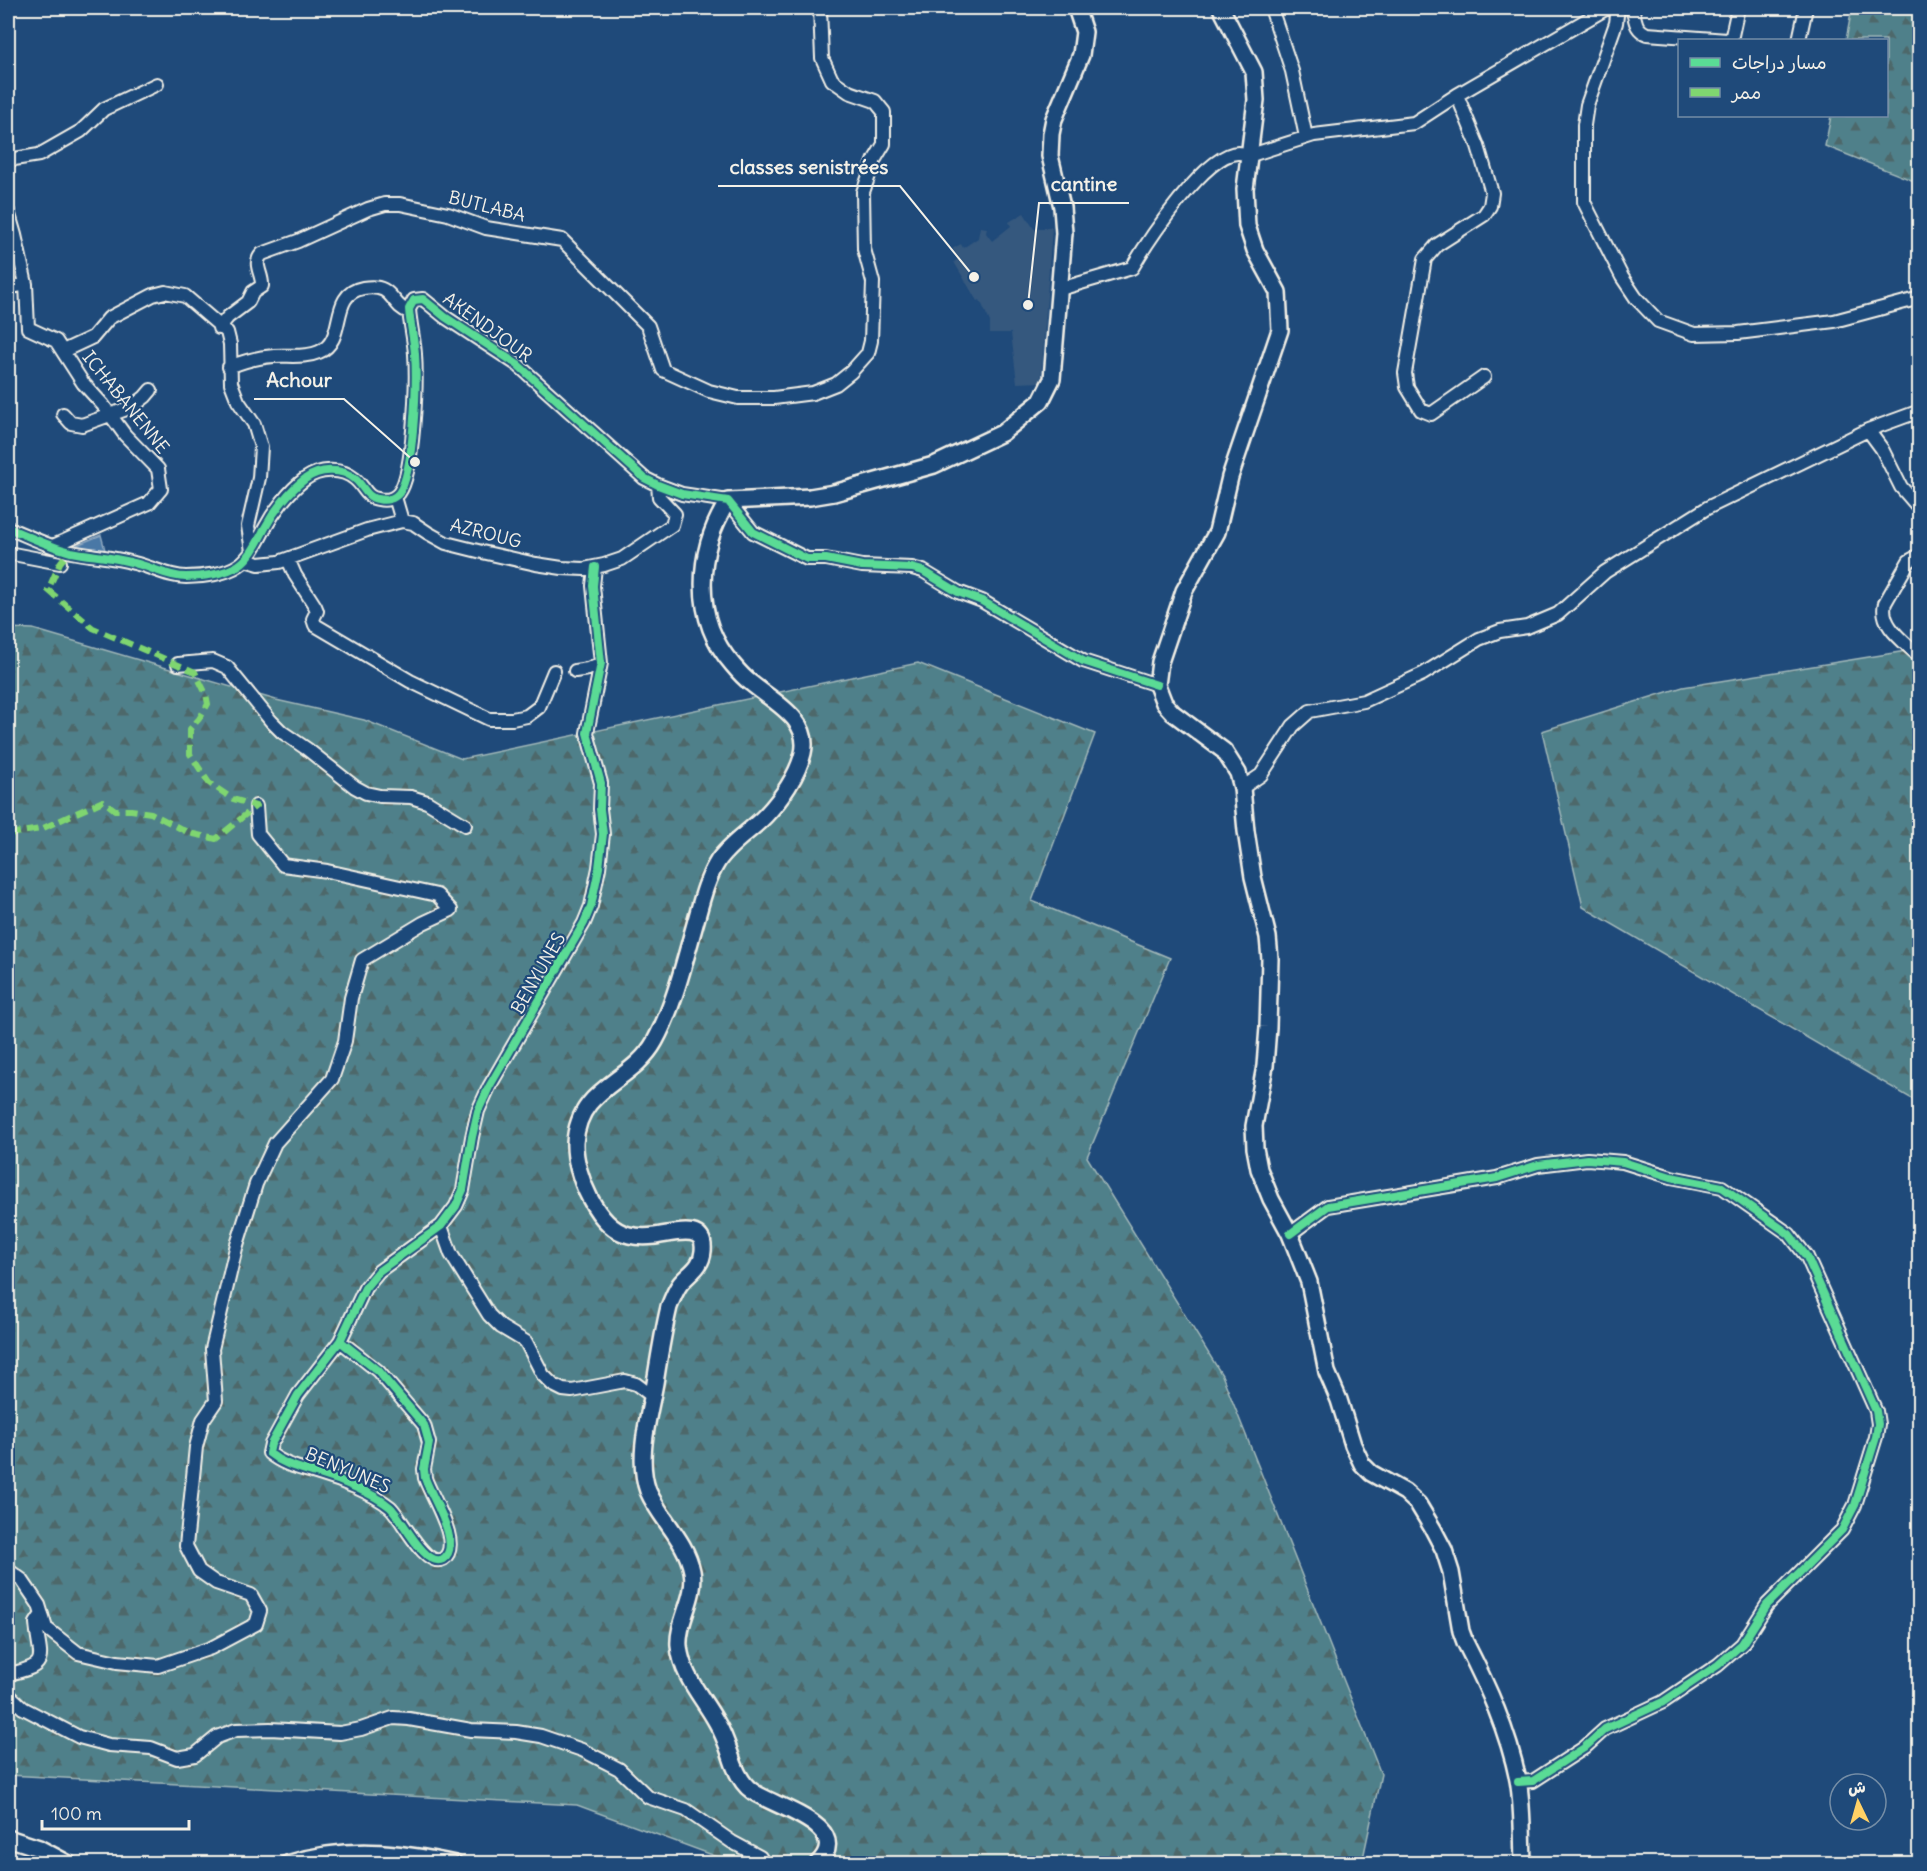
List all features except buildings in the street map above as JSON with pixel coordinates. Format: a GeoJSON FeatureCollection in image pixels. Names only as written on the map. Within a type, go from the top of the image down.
{"type":"FeatureCollection","features":[{"type":"Feature","properties":{"kind":"main road"},"geometry":{"type":"LineString","coordinates":[[817,1863],[823,1858],[827,1848],[826,1839],[816,1823],[749,1790],[740,1778],[717,1722],[685,1673],[679,1645],[692,1591],[693,1572],[683,1547],[648,1490],[643,1470],[645,1436],[669,1307],[681,1283],[699,1265],[704,1248],[702,1240],[697,1234],[687,1231],[641,1236],[630,1235],[611,1226],[588,1195],[579,1171],[575,1143],[582,1114],[594,1097],[632,1069],[646,1055],[655,1041],[666,1018],[687,955],[707,881],[719,860],[766,815],[798,767],[803,752],[804,738],[789,713],[752,684],[731,663],[715,640],[708,621],[703,589],[704,555],[713,528],[728,501],[810,496],[852,489],[934,465],[1002,433],[1041,401],[1048,391],[1055,356],[1063,224],[1062,207],[1050,156],[1051,134],[1054,119],[1081,55],[1084,32],[1076,8]]}},
{"type":"Feature","properties":{"kind":"main road"},"geometry":{"type":"LineString","coordinates":[[1221,8],[1254,72],[1256,100],[1245,189],[1246,226],[1255,250],[1278,292],[1280,330],[1230,477],[1217,532],[1184,591],[1160,662],[1157,686],[1164,703],[1173,713],[1224,751],[1238,773],[1242,788],[1253,877],[1268,937],[1270,959],[1269,1027],[1265,1066],[1254,1126],[1259,1169],[1271,1199],[1290,1234],[1309,1282],[1327,1372],[1362,1464],[1371,1473],[1405,1492],[1418,1504],[1444,1550],[1451,1572],[1461,1631],[1501,1718],[1518,1782],[1523,1863]]}},
{"type":"Feature","properties":{"kind":"main road"},"geometry":{"type":"LineString","coordinates":[[8,1838],[39,1848],[69,1863]]}},
{"type":"Feature","properties":{"kind":"main road"},"geometry":{"type":"LineString","coordinates":[[287,1863],[323,1854],[391,1852],[414,1854],[455,1863]]}},
{"type":"Feature","properties":{"kind":"street","name":"BUTLABA"},"geometry":{"type":"LineString","coordinates":[[219,328],[228,317],[248,303],[253,292],[262,286],[257,264],[258,257],[262,254],[298,241],[368,209],[385,204],[400,204],[448,214],[486,228],[562,240],[648,326],[663,370],[709,391],[738,398],[774,398],[813,393],[836,384],[864,359],[871,341],[873,282],[864,249],[863,192],[875,159],[884,144],[884,112],[875,101],[849,92],[832,80],[822,58],[820,8]]}},
{"type":"Feature","properties":{"kind":"street"},"geometry":{"type":"LineString","coordinates":[[1271,8],[1292,71],[1306,137]]}},
{"type":"Feature","properties":{"kind":"street"},"geometry":{"type":"LineString","coordinates":[[1060,289],[1132,268],[1168,212],[1210,166],[1230,155],[1240,153],[1248,156],[1306,137],[1414,123],[1457,95],[1607,8]]}},
{"type":"Feature","properties":{"kind":"street"},"geometry":{"type":"LineString","coordinates":[[1618,8],[1616,23],[1587,105],[1584,125],[1584,202],[1622,277],[1636,298],[1658,321],[1694,334],[1738,333],[1834,321],[1920,298]]}},
{"type":"Feature","properties":{"kind":"street"},"geometry":{"type":"LineString","coordinates":[[1632,8],[1640,32],[1715,39]]}},
{"type":"Feature","properties":{"kind":"street"},"geometry":{"type":"LineString","coordinates":[[1729,39],[1738,8]]}},
{"type":"Feature","properties":{"kind":"street"},"geometry":{"type":"LineString","coordinates":[[1799,39],[1806,8]]}},
{"type":"Feature","properties":{"kind":"street"},"geometry":{"type":"LineString","coordinates":[[8,160],[39,155],[81,131],[104,109],[157,84]]}},
{"type":"Feature","properties":{"kind":"street"},"geometry":{"type":"LineString","coordinates":[[1457,95],[1484,165],[1492,193],[1490,206],[1484,215],[1437,245],[1425,260],[1404,380],[1421,410],[1431,414],[1484,377]]}},
{"type":"Feature","properties":{"kind":"street","name":"ICHABANENNE"},"geometry":{"type":"LineString","coordinates":[[8,211],[26,284],[28,328],[56,341],[83,383],[158,469],[161,489],[149,503],[53,546]]}},
{"type":"Feature","properties":{"kind":"street"},"geometry":{"type":"LineString","coordinates":[[8,288],[26,284]]}},
{"type":"Feature","properties":{"kind":"street"},"geometry":{"type":"LineString","coordinates":[[8,528],[69,551],[135,563],[186,577],[224,571],[240,565],[249,556],[280,505],[300,482],[312,475],[324,471],[339,471],[356,480],[374,499],[385,500],[394,497],[401,489],[406,476],[415,414],[415,352],[409,312],[401,307],[386,290],[359,289],[342,301],[333,336],[323,351],[306,356],[252,359],[229,367]]}},
{"type":"Feature","properties":{"kind":"street"},"geometry":{"type":"LineString","coordinates":[[63,351],[93,337],[109,318],[153,295],[165,292],[184,296],[219,328],[227,332],[229,367],[234,392],[254,424],[261,447],[259,478],[248,526],[249,556]]}},
{"type":"Feature","properties":{"kind":"street","name":"AKENDJOUR"},"geometry":{"type":"LineString","coordinates":[[409,312],[414,300],[420,298],[426,300],[445,317],[518,365],[633,468],[658,485],[682,494],[728,501]]}},
{"type":"Feature","properties":{"kind":"street"},"geometry":{"type":"LineString","coordinates":[[63,414],[71,423],[82,425],[132,407],[151,390]]}},
{"type":"Feature","properties":{"kind":"street"},"geometry":{"type":"LineString","coordinates":[[1242,788],[1261,776],[1293,726],[1310,711],[1364,701],[1423,674],[1479,639],[1500,631],[1527,627],[1558,614],[1605,572],[1707,508],[1869,430],[1920,411]]}},
{"type":"Feature","properties":{"kind":"street"},"geometry":{"type":"LineString","coordinates":[[1869,430],[1882,449],[1901,487],[1920,509]]}},
{"type":"Feature","properties":{"kind":"street","name":"AZROUG"},"geometry":{"type":"LineString","coordinates":[[402,521],[413,522],[446,543],[482,552],[562,568],[595,567],[622,559],[672,525],[675,514],[659,497],[658,485]]}},
{"type":"Feature","properties":{"kind":"street"},"geometry":{"type":"LineString","coordinates":[[249,556],[266,565],[367,530],[402,521],[394,497]]}},
{"type":"Feature","properties":{"kind":"street"},"geometry":{"type":"LineString","coordinates":[[728,501],[753,532],[807,559],[826,559],[862,566],[912,568],[923,571],[958,592],[982,601],[1083,661],[1157,686]]}},
{"type":"Feature","properties":{"kind":"street"},"geometry":{"type":"LineString","coordinates":[[8,553],[60,563]]}},
{"type":"Feature","properties":{"kind":"street"},"geometry":{"type":"LineString","coordinates":[[1920,555],[1909,561],[1883,609],[1887,625],[1920,657]]}},
{"type":"Feature","properties":{"kind":"street"},"geometry":{"type":"LineString","coordinates":[[288,559],[295,575],[317,610],[315,625],[410,681],[489,718],[512,719],[527,716],[539,706],[554,671]]}},
{"type":"Feature","properties":{"kind":"street","name":"BENYUNES"},"geometry":{"type":"LineString","coordinates":[[340,1341],[378,1371],[424,1425],[429,1443],[424,1469],[425,1478],[450,1537],[448,1550],[442,1559],[435,1560],[428,1556],[413,1540],[392,1508],[322,1474],[281,1463],[269,1453],[271,1443],[298,1395],[340,1341],[366,1288],[379,1271],[441,1226],[456,1206],[463,1190],[478,1111],[489,1088],[585,923],[591,906],[602,852],[603,834],[600,809],[602,793],[587,733],[601,663],[593,586],[595,567]]}},
{"type":"Feature","properties":{"kind":"street"},"geometry":{"type":"LineString","coordinates":[[178,664],[213,660],[227,667],[271,722],[355,787],[366,793],[380,796],[411,796],[427,802],[465,825]]}},
{"type":"Feature","properties":{"kind":"street"},"geometry":{"type":"LineString","coordinates":[[575,671],[588,669],[601,663]]}},
{"type":"Feature","properties":{"kind":"street"},"geometry":{"type":"LineString","coordinates":[[8,1570],[22,1580],[39,1605],[46,1628],[78,1653],[117,1662],[158,1666],[211,1648],[256,1624],[260,1611],[251,1595],[216,1583],[199,1571],[186,1546],[195,1447],[203,1420],[216,1401],[212,1349],[236,1248],[256,1184],[275,1143],[332,1079],[345,1041],[351,998],[362,960],[423,923],[451,910],[437,895],[327,871],[283,865],[258,834],[256,806]]}},
{"type":"Feature","properties":{"kind":"street"},"geometry":{"type":"LineString","coordinates":[[1290,1234],[1328,1206],[1497,1178],[1538,1165],[1587,1159],[1623,1162],[1671,1177],[1722,1187],[1789,1234],[1807,1257],[1876,1412],[1878,1424],[1876,1437],[1855,1505],[1842,1530],[1767,1605],[1742,1644],[1718,1665],[1663,1702],[1605,1730],[1584,1748],[1533,1781],[1518,1782]]}},
{"type":"Feature","properties":{"kind":"street"},"geometry":{"type":"LineString","coordinates":[[441,1226],[451,1254],[489,1315],[501,1327],[515,1333],[526,1342],[543,1375],[553,1385],[562,1390],[572,1391],[625,1382],[641,1387],[652,1396]]}},
{"type":"Feature","properties":{"kind":"street"},"geometry":{"type":"LineString","coordinates":[[8,1674],[30,1668],[40,1660],[42,1654],[36,1623],[42,1614]]}},
{"type":"Feature","properties":{"kind":"street"},"geometry":{"type":"LineString","coordinates":[[8,1694],[23,1708],[79,1737],[109,1745],[151,1748],[177,1758],[195,1755],[218,1737],[236,1730],[270,1729],[340,1733],[361,1729],[393,1718],[471,1730],[516,1732],[541,1736],[582,1749],[619,1769],[648,1797],[686,1810],[732,1842],[760,1857],[764,1863]]}},
{"type":"Feature","properties":{"kind":"shaded area"},"geometry":{"type":"Polygon","coordinates":[[[1024,213],[1034,229],[1052,227],[1041,382],[1017,383],[1011,333],[990,333],[990,322],[980,300],[977,301],[954,262],[958,259],[952,249],[961,244],[963,248],[978,238],[980,227],[987,228],[986,233],[992,241],[1011,226],[1009,222],[1024,213]]]}},
{"type":"Feature","properties":{"kind":"shaded area"},"geometry":{"type":"Polygon","coordinates":[[[101,535],[105,550],[72,547],[101,535]]]}},
{"type":"Feature","properties":{"kind":"green space"},"geometry":{"type":"Polygon","coordinates":[[[1852,8],[1919,8],[1919,183],[1825,146],[1831,117],[1888,117],[1888,39],[1846,39],[1852,8]]]}},
{"type":"Feature","properties":{"kind":"green space"},"geometry":{"type":"Polygon","coordinates":[[[8,628],[33,629],[276,700],[364,720],[462,759],[918,663],[1095,734],[1032,901],[1170,958],[1087,1157],[1222,1375],[1381,1774],[1362,1863],[734,1863],[577,1805],[8,1775],[8,628]]]}},
{"type":"Feature","properties":{"kind":"green space"},"geometry":{"type":"Polygon","coordinates":[[[1919,649],[1919,1103],[1583,907],[1542,731],[1683,687],[1919,649]]]}},
{"type":"Feature","properties":{"kind":"marked path"},"geometry":{"type":"LineString","coordinates":[[8,834],[41,829],[103,801],[115,810],[151,813],[189,833],[216,839],[256,806],[233,799],[209,783],[190,754],[190,729],[208,704],[206,694],[195,672],[93,628],[48,590],[60,563],[69,551]]}},
{"type":"Feature","properties":{"kind":"cycle path"},"geometry":{"type":"LineString","coordinates":[[8,528],[71,552],[126,561],[173,575],[199,576],[227,571],[243,562],[282,502],[305,479],[317,473],[337,471],[355,479],[374,498],[387,500],[395,497],[404,482],[408,467],[415,405],[416,367],[409,309],[414,300],[423,299],[445,317],[518,365],[644,478],[682,494],[728,501],[753,532],[807,559],[826,559],[862,566],[912,568],[923,571],[958,592],[982,601],[1083,661],[1157,685]]}},
{"type":"Feature","properties":{"kind":"cycle path"},"geometry":{"type":"LineString","coordinates":[[340,1341],[378,1371],[424,1425],[429,1443],[424,1469],[425,1478],[444,1520],[450,1543],[443,1559],[436,1560],[421,1549],[395,1512],[375,1497],[337,1480],[287,1464],[269,1453],[271,1444],[298,1395],[340,1341],[365,1288],[379,1271],[441,1226],[456,1206],[463,1190],[478,1111],[489,1087],[584,923],[591,906],[603,834],[600,809],[601,783],[587,733],[601,663],[593,586],[595,567]]}},
{"type":"Feature","properties":{"kind":"cycle path"},"geometry":{"type":"LineString","coordinates":[[1290,1234],[1328,1206],[1497,1178],[1538,1165],[1587,1159],[1623,1162],[1671,1177],[1722,1187],[1789,1234],[1807,1257],[1876,1411],[1878,1424],[1876,1437],[1855,1505],[1842,1530],[1767,1605],[1742,1644],[1718,1665],[1663,1702],[1605,1729],[1584,1748],[1533,1781],[1518,1782]]}},
{"type":"Feature","properties":{"kind":"place","name":"classes senistrées"},"geometry":{"type":"Point","coordinates":[974,277]}},
{"type":"Feature","properties":{"kind":"place","name":"cantine"},"geometry":{"type":"Point","coordinates":[1028,305]}},
{"type":"Feature","properties":{"kind":"place","name":"Achour"},"geometry":{"type":"Point","coordinates":[415,462]}}]}
